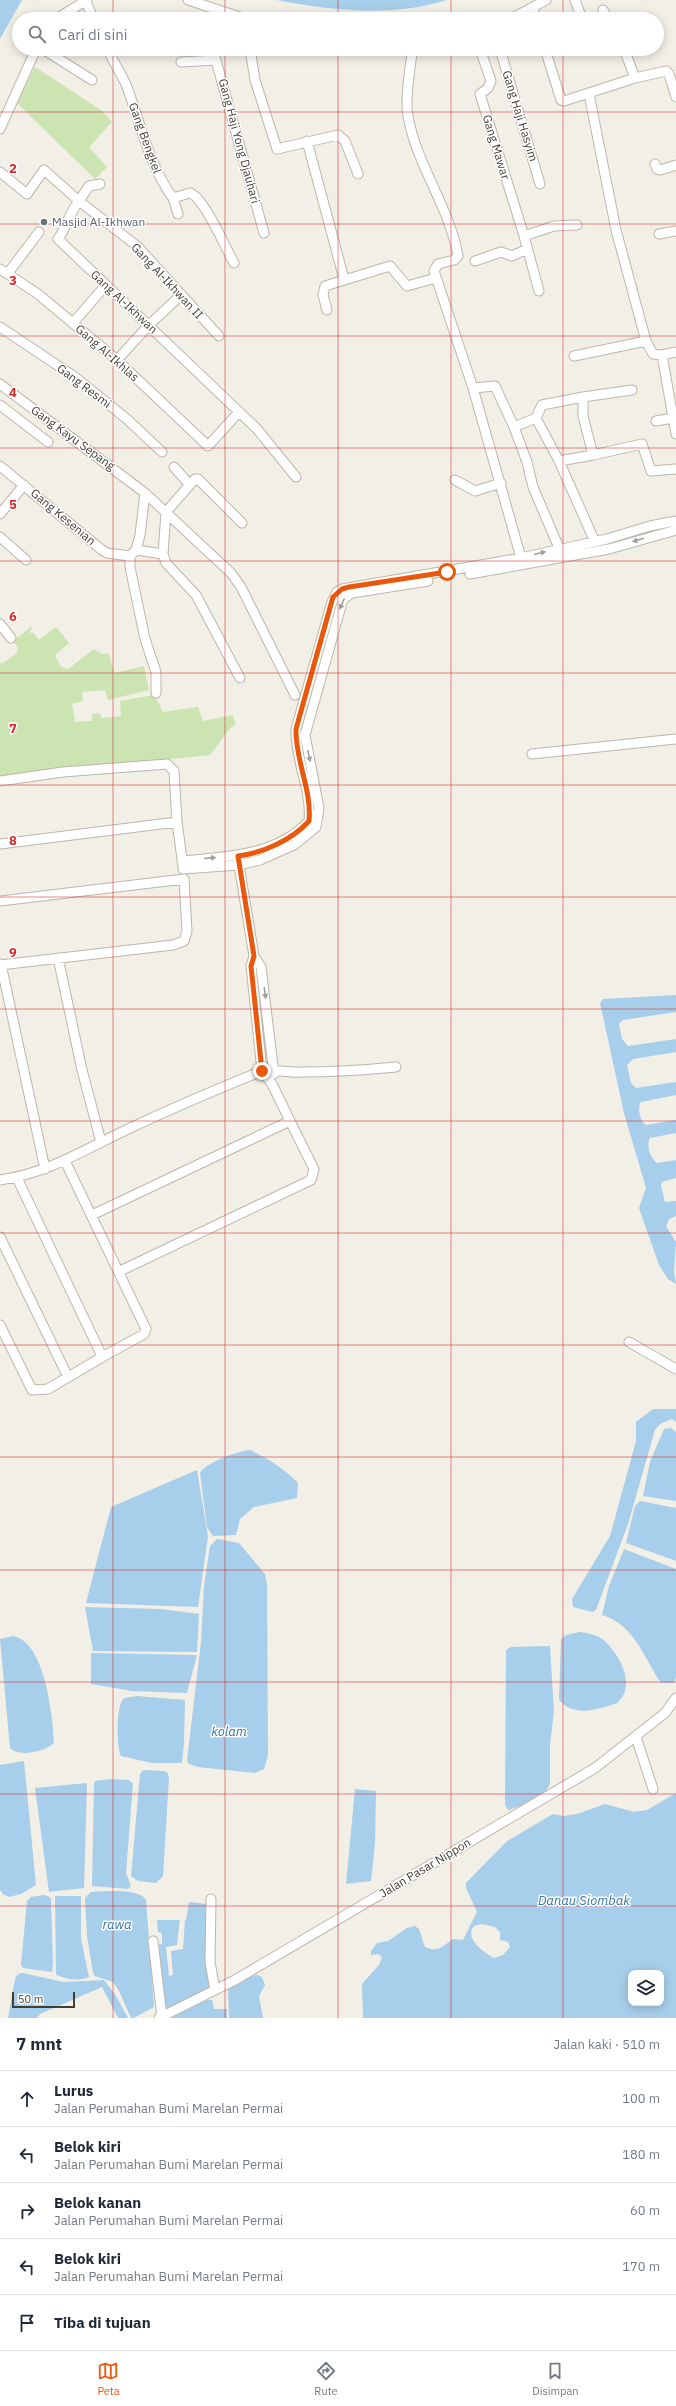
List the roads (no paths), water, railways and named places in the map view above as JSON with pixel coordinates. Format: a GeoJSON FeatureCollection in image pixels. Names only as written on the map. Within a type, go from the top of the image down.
{"type":"FeatureCollection","features":[{"type":"Feature","properties":{"kind":"street"},"geometry":{"type":"LineString","coordinates":[[67,12],[86,0],[91,12]]}},
{"type":"Feature","properties":{"kind":"street"},"geometry":{"type":"LineString","coordinates":[[188,0],[212,12]]}},
{"type":"Feature","properties":{"kind":"street"},"geometry":{"type":"LineString","coordinates":[[525,12],[546,0]]}},
{"type":"Feature","properties":{"kind":"street"},"geometry":{"type":"LineString","coordinates":[[575,0],[579,12]]}},
{"type":"Feature","properties":{"kind":"street"},"geometry":{"type":"LineString","coordinates":[[533,8],[534,12]]}},
{"type":"Feature","properties":{"kind":"street"},"geometry":{"type":"LineString","coordinates":[[0,129],[33,56]]}},
{"type":"Feature","properties":{"kind":"street"},"geometry":{"type":"LineString","coordinates":[[54,56],[92,80]]}},
{"type":"Feature","properties":{"kind":"street","name":"Gang Bengkel"},"geometry":{"type":"LineString","coordinates":[[110,56],[114,67],[126,86],[157,174],[172,198],[178,214]]}},
{"type":"Feature","properties":{"kind":"street","name":"Gang Haji Yong Djauhari"},"geometry":{"type":"LineString","coordinates":[[216,56],[264,233]]}},
{"type":"Feature","properties":{"kind":"street"},"geometry":{"type":"LineString","coordinates":[[251,56],[255,80],[274,145],[280,149],[335,134],[342,136],[358,174]]}},
{"type":"Feature","properties":{"kind":"street"},"geometry":{"type":"LineString","coordinates":[[412,56],[407,114],[415,142],[458,256],[454,260],[438,264],[435,268],[436,278],[473,388],[521,558]]}},
{"type":"Feature","properties":{"kind":"street","name":"Gang Mawar"},"geometry":{"type":"LineString","coordinates":[[482,56],[491,82],[488,88],[480,94],[524,236],[539,291]]}},
{"type":"Feature","properties":{"kind":"street","name":"Gang Haji Hasyim"},"geometry":{"type":"LineString","coordinates":[[502,56],[540,184]]}},
{"type":"Feature","properties":{"kind":"street"},"geometry":{"type":"LineString","coordinates":[[547,56],[561,100],[564,101],[635,78],[668,72],[676,96]]}},
{"type":"Feature","properties":{"kind":"street"},"geometry":{"type":"LineString","coordinates":[[627,56],[635,78]]}},
{"type":"Feature","properties":{"kind":"street"},"geometry":{"type":"LineString","coordinates":[[180,62],[216,60]]}},
{"type":"Feature","properties":{"kind":"street"},"geometry":{"type":"LineString","coordinates":[[589,94],[616,230],[646,341],[653,354],[662,355],[676,352]]}},
{"type":"Feature","properties":{"kind":"street"},"geometry":{"type":"LineString","coordinates":[[307,141],[344,279]]}},
{"type":"Feature","properties":{"kind":"street"},"geometry":{"type":"LineString","coordinates":[[655,164],[657,169],[660,170],[676,165]]}},
{"type":"Feature","properties":{"kind":"street"},"geometry":{"type":"LineString","coordinates":[[0,172],[27,194],[44,170],[79,201],[88,186],[100,184]]}},
{"type":"Feature","properties":{"kind":"street"},"geometry":{"type":"LineString","coordinates":[[172,198],[190,193],[196,196],[208,214],[234,263]]}},
{"type":"Feature","properties":{"kind":"street","name":"Gang Al-Ikhwan"},"geometry":{"type":"LineString","coordinates":[[79,201],[69,215],[66,228],[58,239],[257,429],[296,477]]}},
{"type":"Feature","properties":{"kind":"street","name":"Gang Al-Ikhwan II"},"geometry":{"type":"LineString","coordinates":[[79,201],[137,246],[180,296],[219,336]]}},
{"type":"Feature","properties":{"kind":"street"},"geometry":{"type":"LineString","coordinates":[[524,236],[554,226],[577,225]]}},
{"type":"Feature","properties":{"kind":"street"},"geometry":{"type":"LineString","coordinates":[[659,234],[676,231]]}},
{"type":"Feature","properties":{"kind":"street"},"geometry":{"type":"LineString","coordinates":[[4,271],[38,232]]}},
{"type":"Feature","properties":{"kind":"street"},"geometry":{"type":"LineString","coordinates":[[475,260],[501,252],[512,256],[527,249]]}},
{"type":"Feature","properties":{"kind":"street"},"geometry":{"type":"LineString","coordinates":[[328,310],[323,295],[325,286],[344,279],[390,266],[407,286],[436,278]]}},
{"type":"Feature","properties":{"kind":"street","name":"Gang Al-Ikhlas"},"geometry":{"type":"LineString","coordinates":[[4,271],[73,323],[117,360],[208,446],[239,412]]}},
{"type":"Feature","properties":{"kind":"street"},"geometry":{"type":"LineString","coordinates":[[73,323],[106,285]]}},
{"type":"Feature","properties":{"kind":"street"},"geometry":{"type":"LineString","coordinates":[[117,360],[149,325],[180,296]]}},
{"type":"Feature","properties":{"kind":"street","name":"Gang Resmi"},"geometry":{"type":"LineString","coordinates":[[0,327],[75,377],[128,420],[162,452]]}},
{"type":"Feature","properties":{"kind":"street"},"geometry":{"type":"LineString","coordinates":[[574,356],[646,341]]}},
{"type":"Feature","properties":{"kind":"street"},"geometry":{"type":"LineString","coordinates":[[662,355],[676,434]]}},
{"type":"Feature","properties":{"kind":"street","name":"Gang Kayu Sepang"},"geometry":{"type":"LineString","coordinates":[[0,384],[145,493],[231,573],[241,587],[295,695]]}},
{"type":"Feature","properties":{"kind":"street"},"geometry":{"type":"LineString","coordinates":[[473,388],[495,386],[514,427],[527,462],[533,487],[559,548]]}},
{"type":"Feature","properties":{"kind":"street"},"geometry":{"type":"LineString","coordinates":[[514,427],[536,418],[542,405],[632,390]]}},
{"type":"Feature","properties":{"kind":"street"},"geometry":{"type":"LineString","coordinates":[[583,397],[583,416],[593,455]]}},
{"type":"Feature","properties":{"kind":"street"},"geometry":{"type":"LineString","coordinates":[[0,405],[48,442]]}},
{"type":"Feature","properties":{"kind":"street"},"geometry":{"type":"LineString","coordinates":[[536,418],[560,461],[595,542]]}},
{"type":"Feature","properties":{"kind":"street"},"geometry":{"type":"LineString","coordinates":[[656,421],[673,418]]}},
{"type":"Feature","properties":{"kind":"street"},"geometry":{"type":"LineString","coordinates":[[560,461],[642,444],[651,471],[676,469]]}},
{"type":"Feature","properties":{"kind":"street","name":"Gang Kesenian"},"geometry":{"type":"LineString","coordinates":[[0,466],[107,553],[163,554]]}},
{"type":"Feature","properties":{"kind":"street"},"geometry":{"type":"LineString","coordinates":[[174,467],[189,484]]}},
{"type":"Feature","properties":{"kind":"street"},"geometry":{"type":"LineString","coordinates":[[240,678],[196,595],[166,563],[163,554],[166,512],[189,484],[198,479],[242,523]]}},
{"type":"Feature","properties":{"kind":"street"},"geometry":{"type":"LineString","coordinates":[[454,480],[476,491],[501,483]]}},
{"type":"Feature","properties":{"kind":"street"},"geometry":{"type":"LineString","coordinates":[[0,514],[24,485]]}},
{"type":"Feature","properties":{"kind":"street"},"geometry":{"type":"LineString","coordinates":[[145,493],[143,520],[130,567],[145,639],[156,672],[156,693]]}},
{"type":"Feature","properties":{"kind":"street"},"geometry":{"type":"LineString","coordinates":[[481,569],[559,548],[595,542],[608,544],[650,526],[676,521]]}},
{"type":"Feature","properties":{"kind":"street"},"geometry":{"type":"LineString","coordinates":[[182,865],[238,860],[305,832],[309,821],[310,805],[301,730],[332,602],[337,592],[342,589],[381,580],[430,578],[448,575],[676,530]]}},
{"type":"Feature","properties":{"kind":"street"},"geometry":{"type":"LineString","coordinates":[[0,538],[26,560]]}},
{"type":"Feature","properties":{"kind":"street"},"geometry":{"type":"LineString","coordinates":[[0,624],[11,638]]}},
{"type":"Feature","properties":{"kind":"street"},"geometry":{"type":"LineString","coordinates":[[532,754],[676,739]]}},
{"type":"Feature","properties":{"kind":"street"},"geometry":{"type":"LineString","coordinates":[[0,781],[62,772],[167,764],[174,771],[177,822],[184,879],[187,931],[184,941],[173,945],[1,964],[44,1169]]}},
{"type":"Feature","properties":{"kind":"street"},"geometry":{"type":"LineString","coordinates":[[0,844],[177,822]]}},
{"type":"Feature","properties":{"kind":"street"},"geometry":{"type":"LineString","coordinates":[[238,860],[254,956],[261,967],[275,1069],[272,1084]]}},
{"type":"Feature","properties":{"kind":"street"},"geometry":{"type":"LineString","coordinates":[[0,901],[184,879]]}},
{"type":"Feature","properties":{"kind":"street"},"geometry":{"type":"LineString","coordinates":[[120,1271],[311,1180],[314,1169],[272,1084],[262,1071],[251,966],[254,956]]}},
{"type":"Feature","properties":{"kind":"street"},"geometry":{"type":"LineString","coordinates":[[58,958],[82,1070],[101,1142]]}},
{"type":"Feature","properties":{"kind":"street"},"geometry":{"type":"LineString","coordinates":[[260,1050],[272,1048]]}},
{"type":"Feature","properties":{"kind":"street"},"geometry":{"type":"LineString","coordinates":[[0,1180],[17,1178],[65,1161],[168,1110],[262,1071],[275,1069],[293,1072],[325,1072],[396,1067]]}},
{"type":"Feature","properties":{"kind":"street"},"geometry":{"type":"LineString","coordinates":[[92,1215],[290,1122]]}},
{"type":"Feature","properties":{"kind":"street"},"geometry":{"type":"LineString","coordinates":[[0,1325],[32,1390],[48,1389],[147,1330],[120,1271],[65,1161]]}},
{"type":"Feature","properties":{"kind":"street"},"geometry":{"type":"LineString","coordinates":[[17,1178],[100,1352],[104,1356]]}},
{"type":"Feature","properties":{"kind":"street"},"geometry":{"type":"LineString","coordinates":[[0,1237],[68,1377]]}},
{"type":"Feature","properties":{"kind":"street"},"geometry":{"type":"LineString","coordinates":[[629,1342],[676,1369]]}},
{"type":"Feature","properties":{"kind":"street","name":"Jalan Pasar Nippon"},"geometry":{"type":"LineString","coordinates":[[161,2012],[215,1990],[352,1912],[450,1852],[596,1768],[665,1713],[676,1698]]}},
{"type":"Feature","properties":{"kind":"street"},"geometry":{"type":"LineString","coordinates":[[636,1737],[653,1789]]}},
{"type":"Feature","properties":{"kind":"street"},"geometry":{"type":"LineString","coordinates":[[211,1899],[210,1962],[215,1990]]}},
{"type":"Feature","properties":{"kind":"street"},"geometry":{"type":"LineString","coordinates":[[153,1941],[161,2012]]}},
{"type":"Feature","properties":{"kind":"water"},"geometry":{"type":"Polygon","coordinates":[[[0,0],[22,0],[15,12],[12,12],[12,18],[0,39],[0,0]]]}},
{"type":"Feature","properties":{"kind":"water"},"geometry":{"type":"Polygon","coordinates":[[[277,0],[447,0],[405,9],[362,10],[319,7],[277,0]]]}},
{"type":"Feature","properties":{"kind":"water"},"geometry":{"type":"Polygon","coordinates":[[[676,995],[676,1012],[623,1020],[619,1024],[622,1039],[628,1046],[676,1039],[676,1052],[633,1059],[627,1065],[631,1083],[636,1088],[676,1082],[676,1095],[641,1102],[639,1111],[642,1121],[646,1125],[676,1120],[676,1133],[650,1138],[648,1144],[651,1155],[657,1163],[676,1160],[676,1178],[662,1182],[661,1186],[665,1202],[676,1201],[676,1216],[669,1219],[666,1226],[676,1242],[674,1271],[676,1284],[668,1279],[659,1265],[639,1208],[646,1188],[624,1113],[600,1003],[603,999],[676,995]]]}},
{"type":"Feature","properties":{"kind":"water"},"geometry":{"type":"Polygon","coordinates":[[[653,1409],[676,1409],[676,1422],[672,1419],[660,1424],[655,1430],[628,1524],[596,1610],[592,1612],[573,1607],[572,1599],[610,1536],[636,1441],[636,1422],[653,1409]]]}},
{"type":"Feature","properties":{"kind":"water"},"geometry":{"type":"Polygon","coordinates":[[[671,1428],[676,1432],[676,1501],[643,1496],[650,1462],[664,1429],[671,1428]]]}},
{"type":"Feature","properties":{"kind":"water"},"geometry":{"type":"Polygon","coordinates":[[[250,1450],[276,1464],[298,1483],[297,1498],[254,1507],[240,1519],[236,1535],[213,1536],[207,1527],[200,1473],[208,1465],[222,1458],[250,1450]]]}},
{"type":"Feature","properties":{"kind":"water"},"geometry":{"type":"Polygon","coordinates":[[[197,1470],[208,1536],[198,1607],[86,1603],[111,1507],[197,1470]]]}},
{"type":"Feature","properties":{"kind":"water"},"geometry":{"type":"Polygon","coordinates":[[[640,1501],[676,1508],[676,1561],[626,1543],[635,1506],[640,1501]]]}},
{"type":"Feature","properties":{"kind":"water","name":"kolam"},"geometry":{"type":"Polygon","coordinates":[[[217,1539],[239,1543],[265,1574],[267,1585],[268,1755],[264,1769],[255,1773],[198,1767],[189,1764],[187,1761],[201,1642],[204,1586],[210,1546],[217,1539]]]}},
{"type":"Feature","properties":{"kind":"water"},"geometry":{"type":"Polygon","coordinates":[[[624,1549],[676,1569],[676,1677],[674,1683],[661,1683],[630,1634],[613,1619],[602,1615],[609,1586],[624,1549]]]}},
{"type":"Feature","properties":{"kind":"water"},"geometry":{"type":"Polygon","coordinates":[[[85,1607],[161,1609],[199,1614],[197,1652],[93,1651],[85,1607]]]}},
{"type":"Feature","properties":{"kind":"water"},"geometry":{"type":"Polygon","coordinates":[[[580,1632],[601,1638],[614,1651],[619,1660],[626,1678],[626,1687],[623,1696],[617,1703],[602,1708],[579,1710],[565,1706],[559,1700],[561,1639],[566,1635],[580,1632]]]}},
{"type":"Feature","properties":{"kind":"water"},"geometry":{"type":"Polygon","coordinates":[[[13,1636],[24,1641],[33,1651],[40,1665],[49,1699],[54,1743],[39,1751],[20,1753],[10,1748],[0,1639],[13,1636]]]}},
{"type":"Feature","properties":{"kind":"water"},"geometry":{"type":"Polygon","coordinates":[[[550,1646],[554,1712],[550,1745],[550,1783],[548,1788],[539,1797],[508,1810],[505,1805],[506,1650],[511,1647],[550,1646]]]}},
{"type":"Feature","properties":{"kind":"water"},"geometry":{"type":"Polygon","coordinates":[[[91,1653],[197,1655],[187,1693],[132,1691],[91,1684],[91,1653]]]}},
{"type":"Feature","properties":{"kind":"water"},"geometry":{"type":"Polygon","coordinates":[[[137,1696],[185,1700],[182,1763],[152,1763],[121,1756],[118,1744],[119,1709],[124,1698],[137,1696]]]}},
{"type":"Feature","properties":{"kind":"water"},"geometry":{"type":"Polygon","coordinates":[[[24,1761],[36,1885],[21,1894],[9,1897],[3,1894],[0,1890],[0,1765],[24,1761]]]}},
{"type":"Feature","properties":{"kind":"water"},"geometry":{"type":"Polygon","coordinates":[[[143,1770],[164,1771],[167,1772],[169,1777],[163,1876],[156,1883],[138,1881],[131,1876],[140,1774],[143,1770]]]}},
{"type":"Feature","properties":{"kind":"water"},"geometry":{"type":"Polygon","coordinates":[[[111,1779],[129,1780],[133,1784],[126,1873],[131,1886],[128,1889],[92,1886],[94,1784],[95,1781],[111,1779]]]}},
{"type":"Feature","properties":{"kind":"water"},"geometry":{"type":"Polygon","coordinates":[[[87,1783],[84,1888],[49,1892],[35,1788],[87,1783]]]}},
{"type":"Feature","properties":{"kind":"water"},"geometry":{"type":"Polygon","coordinates":[[[355,1789],[376,1791],[375,1843],[371,1881],[346,1884],[355,1789]]]}},
{"type":"Feature","properties":{"kind":"water","name":"Danau Siombak"},"geometry":{"type":"Polygon","coordinates":[[[676,1793],[676,2018],[363,2018],[362,1984],[379,1965],[382,1958],[379,1954],[371,1955],[371,1951],[377,1943],[388,1941],[407,1928],[415,1926],[419,1929],[425,1947],[430,1949],[440,1948],[453,1939],[463,1940],[477,1912],[466,1888],[466,1883],[507,1841],[553,1814],[564,1816],[577,1814],[605,1804],[634,1812],[647,1810],[676,1793]],[[482,1924],[474,1926],[472,1931],[473,1940],[476,1945],[494,1958],[503,1955],[510,1947],[508,1942],[500,1940],[500,1932],[495,1927],[482,1924]]]}},
{"type":"Feature","properties":{"kind":"water","name":"rawa"},"geometry":{"type":"Polygon","coordinates":[[[91,1892],[129,1892],[142,1896],[146,1900],[154,2007],[134,2018],[131,2018],[119,1991],[113,1982],[95,1976],[93,1973],[87,1936],[85,1898],[91,1892]]]}},
{"type":"Feature","properties":{"kind":"water"},"geometry":{"type":"Polygon","coordinates":[[[43,1895],[48,1896],[51,1899],[52,1972],[23,1968],[21,1965],[27,1901],[31,1897],[43,1895]]]}},
{"type":"Feature","properties":{"kind":"water"},"geometry":{"type":"Polygon","coordinates":[[[55,1896],[81,1896],[81,1939],[89,1977],[84,1979],[68,1979],[56,1975],[55,1896]]]}},
{"type":"Feature","properties":{"kind":"water"},"geometry":{"type":"Polygon","coordinates":[[[189,1902],[207,1904],[210,1989],[163,2010],[158,1945],[162,1944],[162,1933],[158,1932],[157,1920],[186,1920],[189,1902]]]}},
{"type":"Feature","properties":{"kind":"water"},"geometry":{"type":"Polygon","coordinates":[[[22,1973],[64,1982],[104,1980],[115,1994],[128,2018],[118,2018],[102,1987],[40,2014],[37,2018],[8,2018],[15,1979],[18,1974],[22,1973]]]}},
{"type":"Feature","properties":{"kind":"water"},"geometry":{"type":"Polygon","coordinates":[[[257,1975],[262,1977],[265,1985],[259,1996],[263,2018],[229,2018],[228,1989],[247,1977],[257,1975]]]}},
{"type":"Feature","properties":{"kind":"water"},"geometry":{"type":"Polygon","coordinates":[[[207,2000],[212,2000],[214,2009],[227,2009],[227,2018],[170,2018],[207,2000]]]}},
{"type":"Feature","properties":{"kind":"place","name":"Masjid Al-Ikhwan"},"geometry":{"type":"Point","coordinates":[44,222]}}]}
